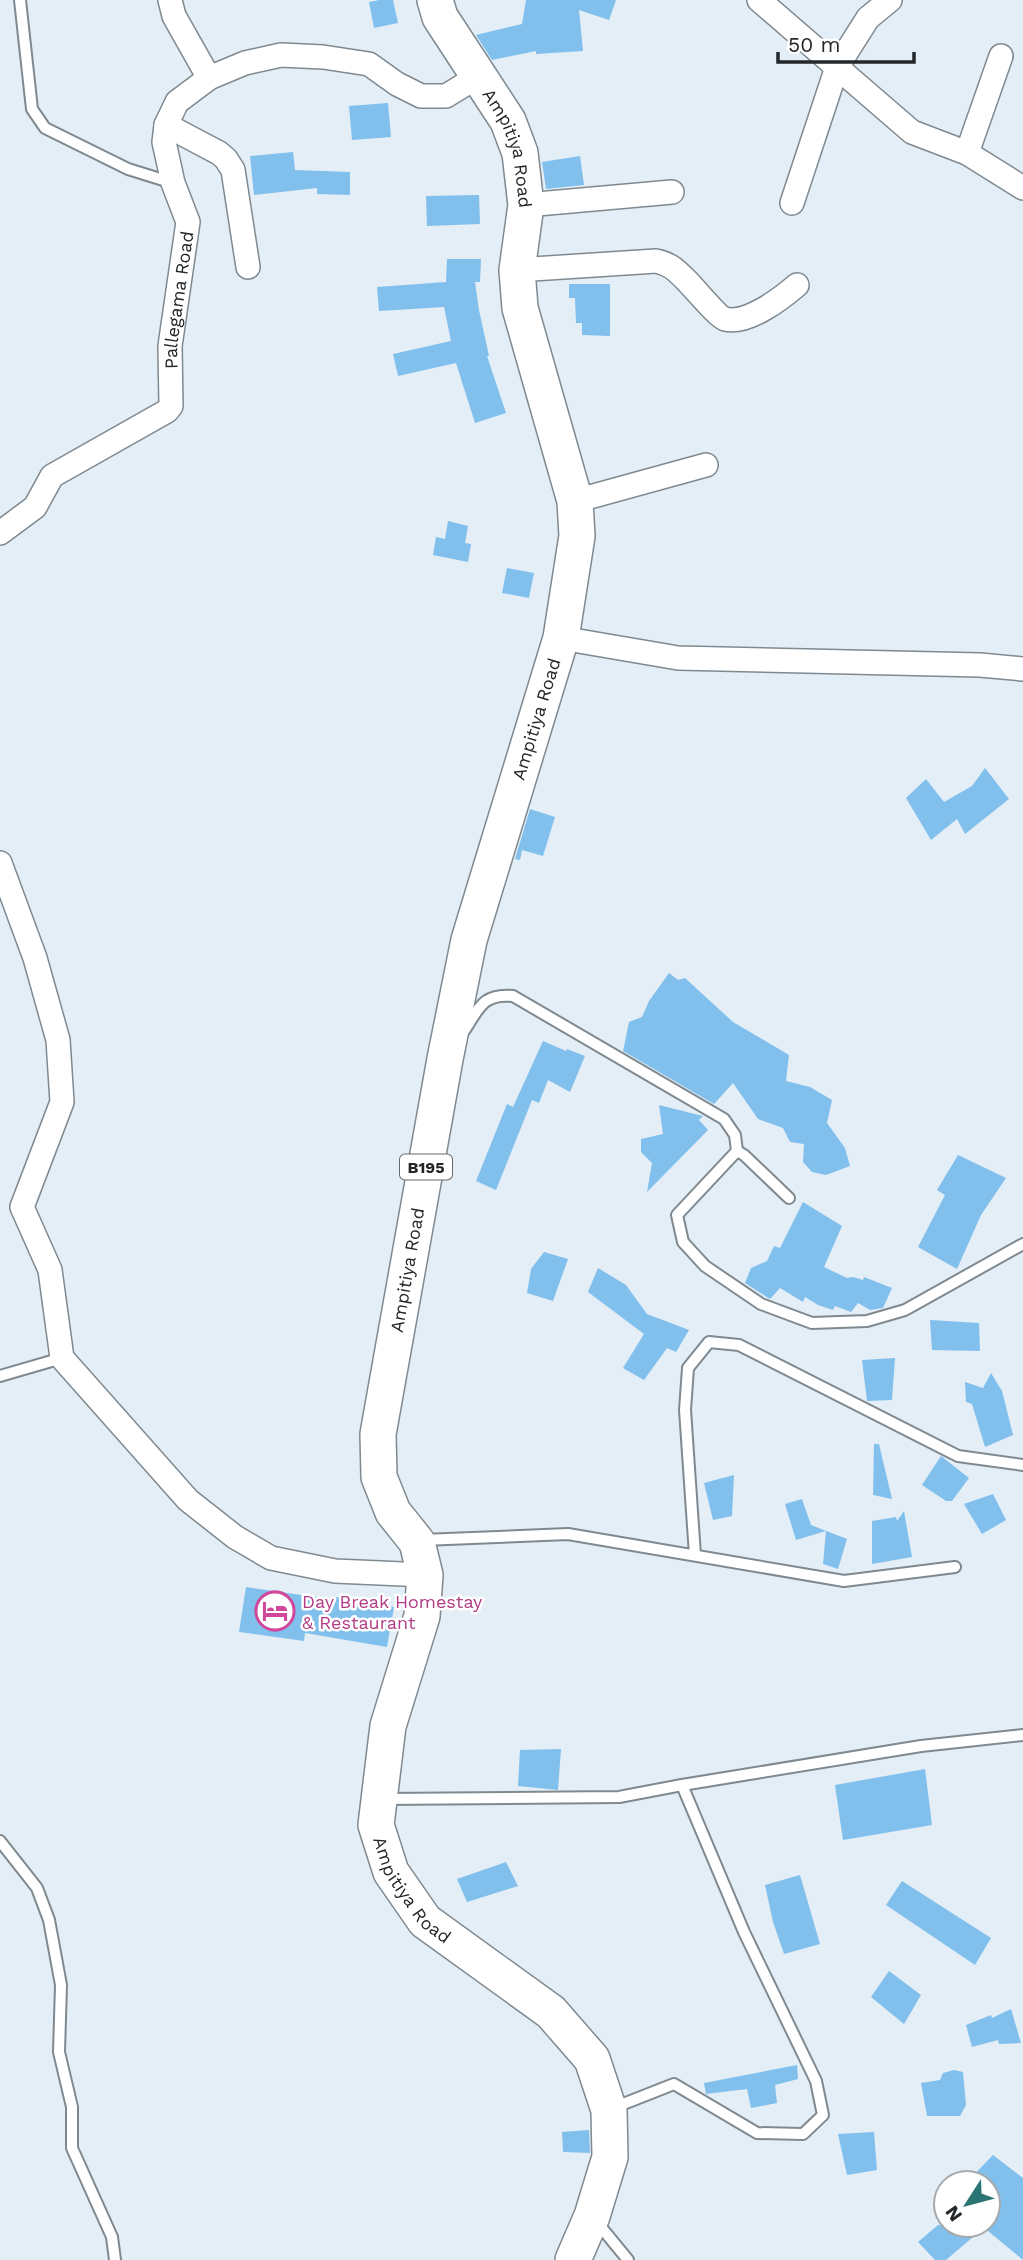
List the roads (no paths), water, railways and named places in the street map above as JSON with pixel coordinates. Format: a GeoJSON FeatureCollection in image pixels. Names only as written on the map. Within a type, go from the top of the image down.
{"type":"FeatureCollection","features":[{"type":"Feature","properties":{"kind":"main road","name":"Ampitiya Road"},"geometry":{"type":"LineString","coordinates":[[435,0],[440,17],[508,121],[520,153],[526,205],[517,270],[520,308],[575,501],[577,536],[561,638],[469,940],[378,1434],[379,1477],[393,1512],[417,1542],[425,1575],[422,1616],[388,1726],[376,1825],[391,1872],[425,1921],[551,2012],[592,2059],[609,2110],[610,2157],[592,2216],[573,2260]]}},
{"type":"Feature","properties":{"kind":"street"},"geometry":{"type":"LineString","coordinates":[[170,0],[174,16],[209,78]]}},
{"type":"Feature","properties":{"kind":"street"},"geometry":{"type":"LineString","coordinates":[[759,0],[912,132],[967,153],[1023,188]]}},
{"type":"Feature","properties":{"kind":"street"},"geometry":{"type":"LineString","coordinates":[[792,203],[837,66],[868,18],[890,0]]}},
{"type":"Feature","properties":{"kind":"street"},"geometry":{"type":"LineString","coordinates":[[248,267],[233,170],[219,153],[166,125],[177,102],[209,78],[245,63],[281,55],[323,57],[369,64],[397,84],[421,96],[446,96],[477,77]]}},
{"type":"Feature","properties":{"kind":"street"},"geometry":{"type":"LineString","coordinates":[[967,153],[1001,56]]}},
{"type":"Feature","properties":{"kind":"street","name":"Pallegama Road"},"geometry":{"type":"LineString","coordinates":[[0,533],[35,507],[52,476],[167,411],[171,406],[170,346],[188,222],[173,183],[164,142],[166,125]]}},
{"type":"Feature","properties":{"kind":"street"},"geometry":{"type":"LineString","coordinates":[[526,205],[672,192]]}},
{"type":"Feature","properties":{"kind":"street"},"geometry":{"type":"LineString","coordinates":[[517,270],[656,261],[678,270],[724,319],[741,319],[778,302],[797,285]]}},
{"type":"Feature","properties":{"kind":"street"},"geometry":{"type":"LineString","coordinates":[[575,501],[706,465]]}},
{"type":"Feature","properties":{"kind":"street"},"geometry":{"type":"LineString","coordinates":[[561,638],[678,658],[980,665],[1023,669]]}},
{"type":"Feature","properties":{"kind":"street"},"geometry":{"type":"LineString","coordinates":[[0,863],[35,958],[58,1040],[62,1102],[22,1207],[50,1270],[62,1358],[188,1500],[235,1537],[271,1558],[335,1571],[425,1575]]}},
{"type":"Feature","properties":{"kind":"lane"},"geometry":{"type":"LineString","coordinates":[[20,0],[32,108],[45,128],[128,169],[173,183]]}},
{"type":"Feature","properties":{"kind":"lane"},"geometry":{"type":"LineString","coordinates":[[445,1059],[483,1002],[498,995],[513,996],[724,1119],[735,1135],[737,1151]]}},
{"type":"Feature","properties":{"kind":"lane"},"geometry":{"type":"LineString","coordinates":[[737,1151],[789,1198]]}},
{"type":"Feature","properties":{"kind":"lane"},"geometry":{"type":"LineString","coordinates":[[737,1151],[677,1214],[683,1242],[705,1266],[761,1304],[812,1323],[867,1321],[905,1310],[1023,1244]]}},
{"type":"Feature","properties":{"kind":"lane"},"geometry":{"type":"LineString","coordinates":[[695,1555],[685,1410],[688,1368],[709,1342],[739,1346],[958,1456],[1023,1465]]}},
{"type":"Feature","properties":{"kind":"lane"},"geometry":{"type":"LineString","coordinates":[[0,1376],[62,1358]]}},
{"type":"Feature","properties":{"kind":"lane"},"geometry":{"type":"LineString","coordinates":[[417,1542],[568,1534],[844,1581],[955,1567]]}},
{"type":"Feature","properties":{"kind":"lane"},"geometry":{"type":"LineString","coordinates":[[379,1799],[619,1797],[921,1746],[1023,1735]]}},
{"type":"Feature","properties":{"kind":"lane"},"geometry":{"type":"LineString","coordinates":[[609,2110],[674,2084],[757,2133],[803,2134],[823,2115],[816,2081],[744,1933],[682,1785]]}},
{"type":"Feature","properties":{"kind":"lane"},"geometry":{"type":"LineString","coordinates":[[0,1841],[37,1888],[49,1920],[61,1986],[58,2052],[72,2107],[72,2148],[112,2237],[115,2260]]}},
{"type":"Feature","properties":{"kind":"lane"},"geometry":{"type":"LineString","coordinates":[[592,2216],[628,2260]]}},
{"type":"Feature","properties":{"kind":"place","name":"Day Break Homestay & Restaurant"},"geometry":{"type":"Point","coordinates":[275,1611]}}]}
